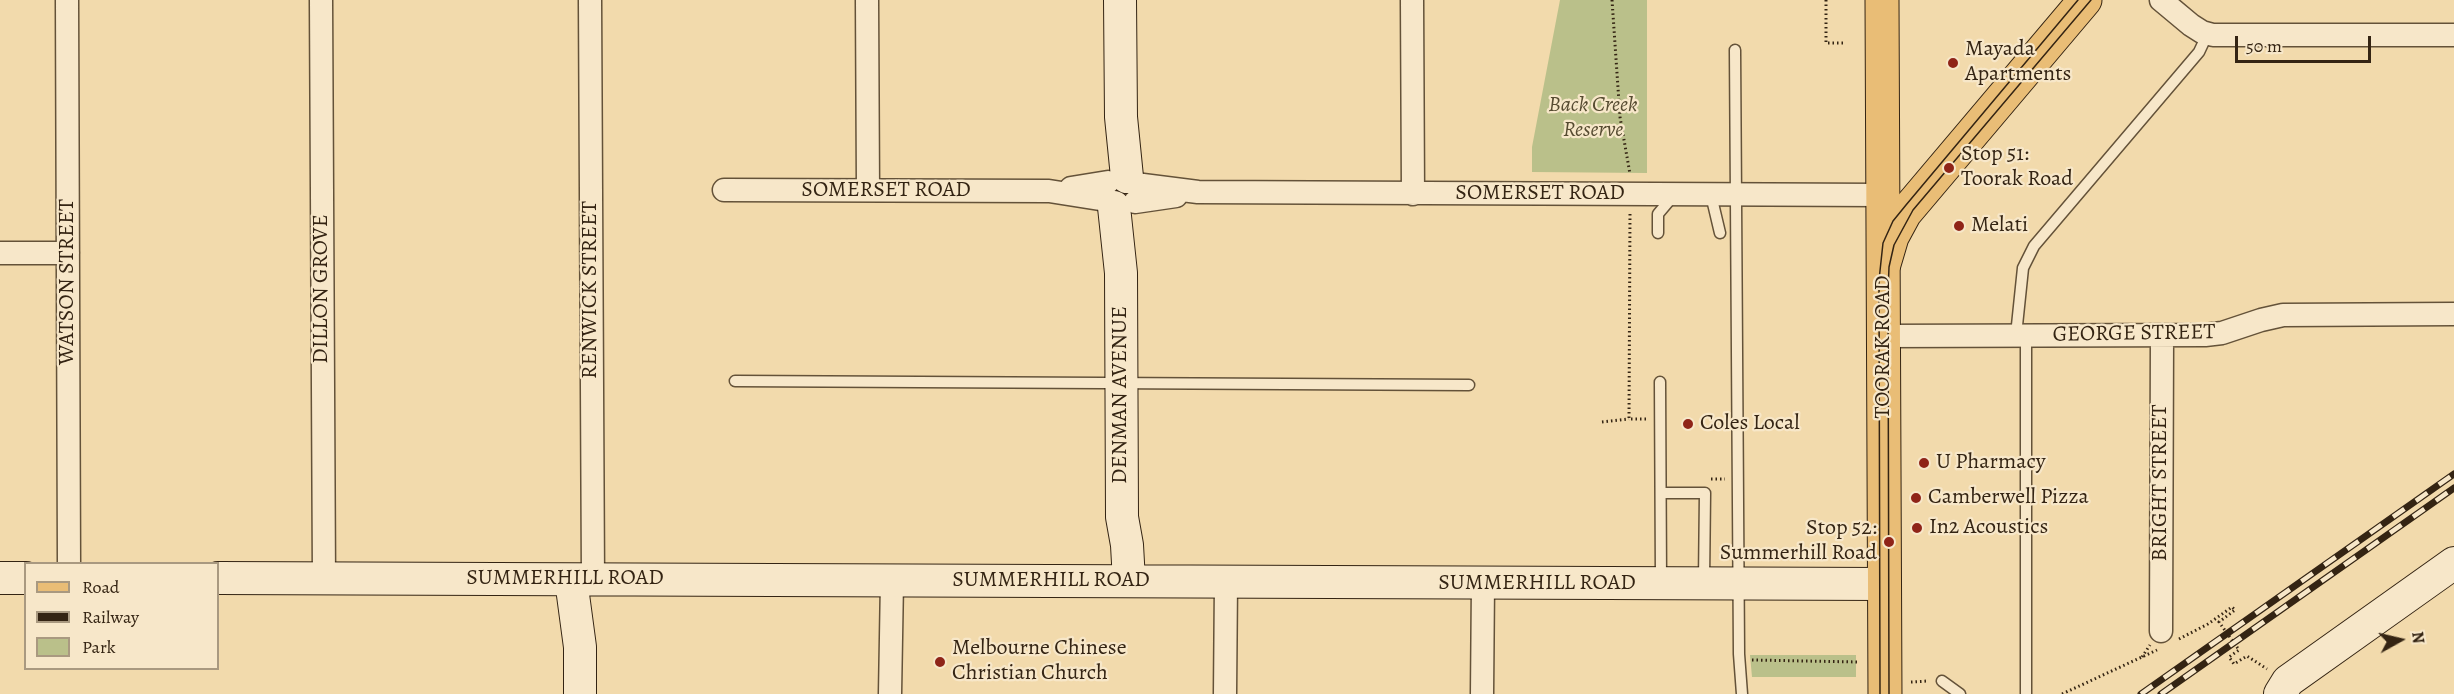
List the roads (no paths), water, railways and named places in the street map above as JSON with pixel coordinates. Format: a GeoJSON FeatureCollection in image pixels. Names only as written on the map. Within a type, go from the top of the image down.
{"type":"FeatureCollection","features":[{"type":"Feature","properties":{"kind":"main road","name":"DENMAN AVENUE"},"geometry":{"type":"LineString","coordinates":[[1120,0],[1122,517],[1127,545],[1123,581]]}},
{"type":"Feature","properties":{"kind":"main road","name":"TOORAK ROAD"},"geometry":{"type":"LineString","coordinates":[[1882,0],[1885,688]]}},
{"type":"Feature","properties":{"kind":"main road"},"geometry":{"type":"LineString","coordinates":[[1883,272],[1888,245],[1899,222],[2085,0]]}},
{"type":"Feature","properties":{"kind":"main road"},"geometry":{"type":"LineString","coordinates":[[1882,149],[1889,167],[1900,177],[1915,179],[1937,175]]}},
{"type":"Feature","properties":{"kind":"main road"},"geometry":{"type":"LineString","coordinates":[[2277,680],[2288,681],[2454,563]]}},
{"type":"Feature","properties":{"kind":"main road"},"geometry":{"type":"LineString","coordinates":[[0,578],[24,578]]}},
{"type":"Feature","properties":{"kind":"main road","name":"SUMMERHILL ROAD"},"geometry":{"type":"LineString","coordinates":[[219,578],[1884,584]]}},
{"type":"Feature","properties":{"kind":"main road"},"geometry":{"type":"LineString","coordinates":[[580,694],[580,647],[585,579]]}},
{"type":"Feature","properties":{"kind":"street","name":"WATSON STREET"},"geometry":{"type":"LineString","coordinates":[[66,0],[69,562]]}},
{"type":"Feature","properties":{"kind":"street","name":"DILLON GROVE"},"geometry":{"type":"LineString","coordinates":[[321,0],[324,579]]}},
{"type":"Feature","properties":{"kind":"street","name":"RENWICK STREET"},"geometry":{"type":"LineString","coordinates":[[585,579],[590,0]]}},
{"type":"Feature","properties":{"kind":"street"},"geometry":{"type":"LineString","coordinates":[[867,0],[868,190]]}},
{"type":"Feature","properties":{"kind":"street"},"geometry":{"type":"LineString","coordinates":[[1412,0],[1413,194]]}},
{"type":"Feature","properties":{"kind":"street"},"geometry":{"type":"LineString","coordinates":[[2161,0],[2207,35],[2454,35]]}},
{"type":"Feature","properties":{"kind":"street","name":"SOMERSET ROAD"},"geometry":{"type":"LineString","coordinates":[[724,190],[1882,195]]}},
{"type":"Feature","properties":{"kind":"street"},"geometry":{"type":"LineString","coordinates":[[0,253],[68,253]]}},
{"type":"Feature","properties":{"kind":"street","name":"GEORGE STREET"},"geometry":{"type":"LineString","coordinates":[[1884,336],[2214,335],[2261,320],[2293,315],[2454,314]]}},
{"type":"Feature","properties":{"kind":"street","name":"BRIGHT STREET"},"geometry":{"type":"LineString","coordinates":[[2162,336],[2163,641]]}},
{"type":"Feature","properties":{"kind":"street"},"geometry":{"type":"LineString","coordinates":[[890,694],[892,581]]}},
{"type":"Feature","properties":{"kind":"street"},"geometry":{"type":"LineString","coordinates":[[1225,694],[1226,582]]}},
{"type":"Feature","properties":{"kind":"street"},"geometry":{"type":"LineString","coordinates":[[1482,694],[1483,584]]}},
{"type":"Feature","properties":{"kind":"lane"},"geometry":{"type":"LineString","coordinates":[[2026,694],[2021,335],[2023,268],[2034,246],[2199,52],[2207,35]]}},
{"type":"Feature","properties":{"kind":"lane"},"geometry":{"type":"LineString","coordinates":[[1735,50],[1739,660],[1742,694]]}},
{"type":"Feature","properties":{"kind":"lane"},"geometry":{"type":"LineString","coordinates":[[1658,233],[1658,214],[1674,195]]}},
{"type":"Feature","properties":{"kind":"lane"},"geometry":{"type":"LineString","coordinates":[[1711,195],[1720,233]]}},
{"type":"Feature","properties":{"kind":"lane"},"geometry":{"type":"LineString","coordinates":[[735,381],[1468,385]]}},
{"type":"Feature","properties":{"kind":"lane"},"geometry":{"type":"LineString","coordinates":[[1660,382],[1661,584]]}},
{"type":"Feature","properties":{"kind":"lane"},"geometry":{"type":"LineString","coordinates":[[1661,493],[1705,493],[1704,585]]}},
{"type":"Feature","properties":{"kind":"lane"},"geometry":{"type":"LineString","coordinates":[[1942,681],[1960,694]]}},
{"type":"Feature","properties":{"kind":"tram line"},"geometry":{"type":"LineString","coordinates":[[1880,694],[1879,280],[1883,243],[1893,221],[2078,0]]}},
{"type":"Feature","properties":{"kind":"tram line"},"geometry":{"type":"LineString","coordinates":[[1889,694],[1888,293],[1889,267],[1894,245],[1913,210],[2091,0]]}},
{"type":"Feature","properties":{"kind":"railway"},"geometry":{"type":"LineString","coordinates":[[2141,694],[2454,474]]}},
{"type":"Feature","properties":{"kind":"railway"},"geometry":{"type":"LineString","coordinates":[[2161,694],[2454,488]]}},
{"type":"Feature","properties":{"kind":"place","name":"Mayada Apartments"},"geometry":{"type":"Point","coordinates":[1953,63]}},
{"type":"Feature","properties":{"kind":"place","name":"Stop 51: Toorak Road"},"geometry":{"type":"Point","coordinates":[1949,168]}},
{"type":"Feature","properties":{"kind":"place","name":"Melati"},"geometry":{"type":"Point","coordinates":[1959,226]}},
{"type":"Feature","properties":{"kind":"place","name":"Coles Local"},"geometry":{"type":"Point","coordinates":[1688,424]}},
{"type":"Feature","properties":{"kind":"place","name":"U Pharmacy"},"geometry":{"type":"Point","coordinates":[1924,463]}},
{"type":"Feature","properties":{"kind":"place","name":"Camberwell Pizza"},"geometry":{"type":"Point","coordinates":[1916,498]}},
{"type":"Feature","properties":{"kind":"place","name":"In2 Acoustics"},"geometry":{"type":"Point","coordinates":[1917,528]}},
{"type":"Feature","properties":{"kind":"place","name":"Stop 52: Summerhill Road"},"geometry":{"type":"Point","coordinates":[1889,542]}},
{"type":"Feature","properties":{"kind":"place","name":"Melbourne Chinese Christian Church"},"geometry":{"type":"Point","coordinates":[940,662]}},
{"type":"Feature","properties":{"kind":"park label","name":"Back Creek Reserve"},"geometry":{"type":"Point","coordinates":[1593,118]}}]}
